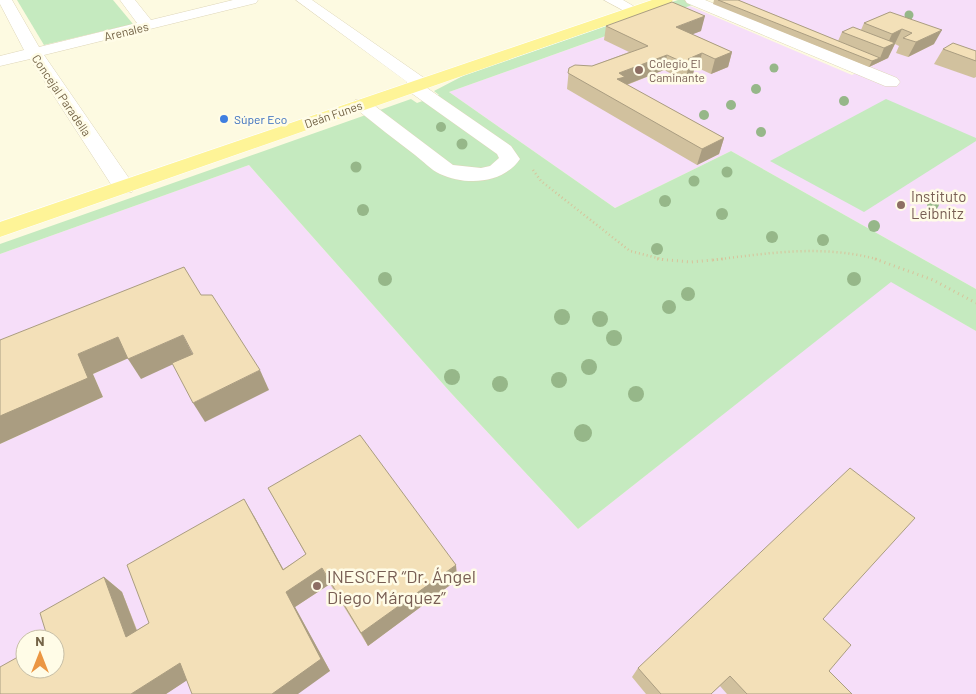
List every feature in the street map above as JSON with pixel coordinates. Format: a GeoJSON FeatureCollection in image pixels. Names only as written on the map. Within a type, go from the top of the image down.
{"type":"FeatureCollection","features":[{"type":"Feature","properties":{"kind":"main road","name":"Deán Funes"},"geometry":{"type":"LineString","coordinates":[[0,230],[666,0]]}},
{"type":"Feature","properties":{"kind":"street","name":"Concejal Paradella"},"geometry":{"type":"LineString","coordinates":[[5,0],[34,53],[124,187]]}},
{"type":"Feature","properties":{"kind":"street"},"geometry":{"type":"LineString","coordinates":[[127,0],[147,25]]}},
{"type":"Feature","properties":{"kind":"street","name":"Arenales"},"geometry":{"type":"LineString","coordinates":[[0,61],[251,0]]}},
{"type":"Feature","properties":{"kind":"street"},"geometry":{"type":"LineString","coordinates":[[303,0],[504,150],[510,159],[505,167],[488,173],[471,175],[446,169],[361,104]]}},
{"type":"Feature","properties":{"kind":"street"},"geometry":{"type":"LineString","coordinates":[[611,0],[635,11]]}},
{"type":"Feature","properties":{"kind":"street"},"geometry":{"type":"LineString","coordinates":[[692,0],[891,82]]}},
{"type":"Feature","properties":{"kind":"path"},"geometry":{"type":"LineString","coordinates":[[531,167],[548,187],[630,251],[644,257],[688,263],[795,249],[845,252],[871,256],[918,272],[976,303]]}},
{"type":"Feature","properties":{"kind":"shaded area"},"geometry":{"type":"Polygon","coordinates":[[[724,0],[976,0],[976,289],[731,151],[615,208],[449,92],[690,6],[852,75],[877,63],[724,0]]]}},
{"type":"Feature","properties":{"kind":"shaded area"},"geometry":{"type":"Polygon","coordinates":[[[249,165],[451,393],[578,529],[891,281],[976,331],[976,694],[0,694],[0,444],[103,397],[93,374],[222,316],[0,368],[0,254],[249,165]]]}},
{"type":"Feature","properties":{"kind":"green space"},"geometry":{"type":"Polygon","coordinates":[[[17,0],[113,0],[133,24],[44,45],[17,0]]]}},
{"type":"Feature","properties":{"kind":"green space"},"geometry":{"type":"Polygon","coordinates":[[[678,0],[706,0],[449,92],[615,208],[731,151],[976,289],[976,331],[891,282],[578,529],[451,393],[249,165],[0,254],[0,244],[411,99],[417,103],[439,95],[434,91],[480,67],[678,0]]]}},
{"type":"Feature","properties":{"kind":"green space"},"geometry":{"type":"Polygon","coordinates":[[[886,99],[976,138],[976,141],[864,212],[770,161],[886,99]]]}},
{"type":"Feature","properties":{"kind":"building"},"geometry":{"type":"Polygon","coordinates":[[[718,0],[738,0],[880,58],[872,61],[718,0]]]}},
{"type":"Feature","properties":{"kind":"building"},"geometry":{"type":"Polygon","coordinates":[[[672,2],[705,16],[676,27],[732,52],[715,59],[702,53],[688,59],[696,63],[689,65],[667,55],[619,73],[625,77],[617,79],[724,138],[702,149],[568,73],[569,68],[575,65],[592,66],[648,46],[606,26],[672,2]]]}},
{"type":"Feature","properties":{"kind":"building"},"geometry":{"type":"Polygon","coordinates":[[[890,12],[942,30],[916,42],[903,38],[912,33],[902,29],[892,34],[864,23],[890,12]]]}},
{"type":"Feature","properties":{"kind":"building"},"geometry":{"type":"Polygon","coordinates":[[[853,27],[895,43],[884,48],[842,32],[853,27]]]}},
{"type":"Feature","properties":{"kind":"building"},"geometry":{"type":"Polygon","coordinates":[[[953,43],[976,51],[976,61],[943,49],[953,43]]]}},
{"type":"Feature","properties":{"kind":"building"},"geometry":{"type":"Polygon","coordinates":[[[184,267],[201,295],[212,295],[260,370],[193,403],[172,363],[193,354],[183,335],[128,359],[118,337],[78,354],[88,378],[0,416],[0,340],[184,267]]]}},
{"type":"Feature","properties":{"kind":"building"},"geometry":{"type":"Polygon","coordinates":[[[360,435],[456,565],[361,633],[322,568],[286,592],[321,659],[272,694],[192,694],[180,663],[131,694],[0,694],[0,667],[15,659],[15,679],[65,679],[65,629],[45,629],[40,613],[104,577],[126,637],[149,623],[127,565],[244,499],[283,570],[306,554],[268,488],[360,435]]]}},
{"type":"Feature","properties":{"kind":"building"},"geometry":{"type":"Polygon","coordinates":[[[850,468],[915,518],[823,619],[851,645],[829,671],[852,694],[747,694],[730,676],[711,694],[661,694],[638,668],[850,468]]]}},
{"type":"Feature","properties":{"kind":"place","name":"Colegio El Caminante"},"geometry":{"type":"Point","coordinates":[639,70]}},
{"type":"Feature","properties":{"kind":"place","name":"Súper Eco"},"geometry":{"type":"Point","coordinates":[224,119]}},
{"type":"Feature","properties":{"kind":"place","name":"Instituto Leibnitz"},"geometry":{"type":"Point","coordinates":[901,205]}},
{"type":"Feature","properties":{"kind":"place","name":"INESCER “Dr. Ángel Diego Márquez”"},"geometry":{"type":"Point","coordinates":[317,586]}}]}
